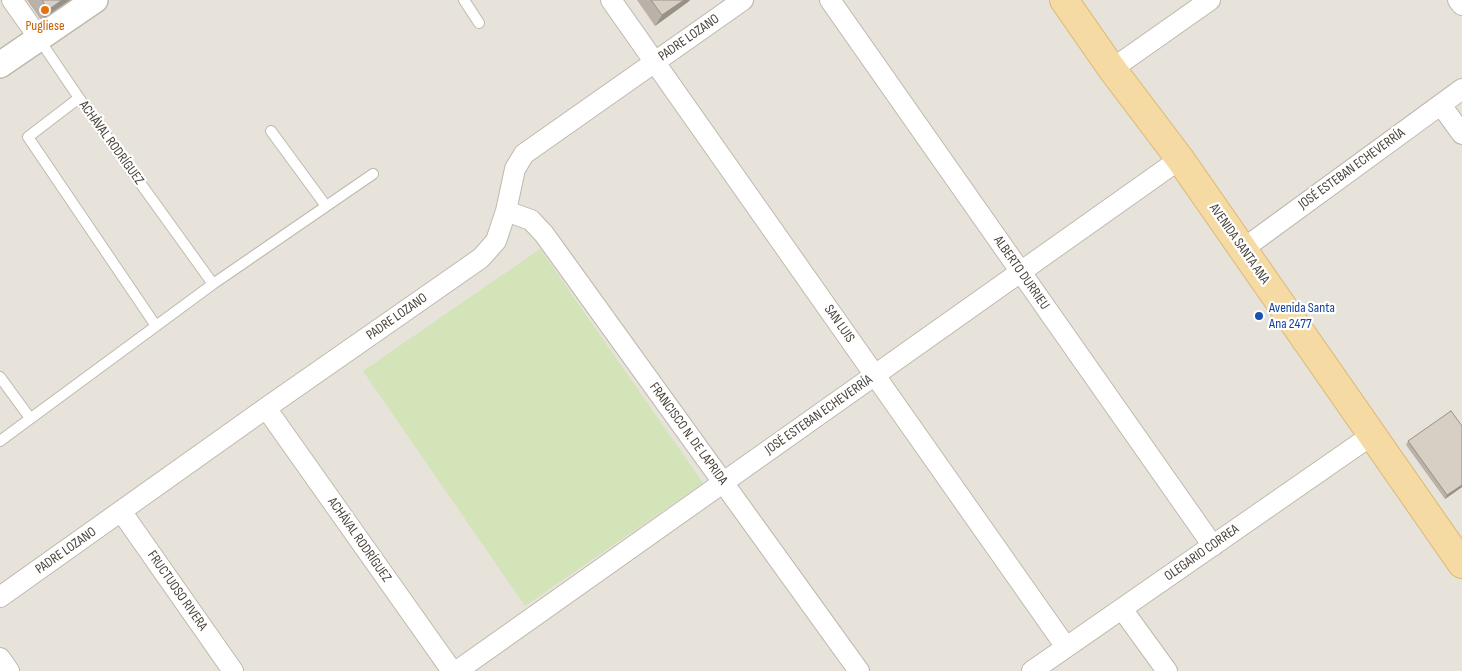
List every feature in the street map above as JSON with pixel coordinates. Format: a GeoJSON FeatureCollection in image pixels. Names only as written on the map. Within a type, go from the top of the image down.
{"type":"FeatureCollection","features":[{"type":"Feature","properties":{"kind":"main road","name":"AVENIDA SANTA ANA"},"geometry":{"type":"LineString","coordinates":[[1064,0],[1180,159],[1462,564]]}},
{"type":"Feature","properties":{"kind":"street","name":"ACHÁVAL RODRÍGUEZ"},"geometry":{"type":"LineString","coordinates":[[12,0],[39,38]]}},
{"type":"Feature","properties":{"kind":"street"},"geometry":{"type":"LineString","coordinates":[[0,65],[95,0]]}},
{"type":"Feature","properties":{"kind":"street","name":"SAN LUIS"},"geometry":{"type":"LineString","coordinates":[[611,0],[1066,647]]}},
{"type":"Feature","properties":{"kind":"street","name":"PADRE LOZANO"},"geometry":{"type":"LineString","coordinates":[[0,597],[481,258],[496,241],[506,211],[515,169],[524,154],[743,0]]}},
{"type":"Feature","properties":{"kind":"street","name":"ALBERTO DURRIEU"},"geometry":{"type":"LineString","coordinates":[[830,0],[1213,546]]}},
{"type":"Feature","properties":{"kind":"street"},"geometry":{"type":"LineString","coordinates":[[1112,68],[1210,0]]}},
{"type":"Feature","properties":{"kind":"street"},"geometry":{"type":"LineString","coordinates":[[1458,0],[1462,5]]}},
{"type":"Feature","properties":{"kind":"street","name":"JOSÉ ESTEBAN ECHEVERRÍA"},"geometry":{"type":"LineString","coordinates":[[1243,250],[1462,89]]}},
{"type":"Feature","properties":{"kind":"street"},"geometry":{"type":"LineString","coordinates":[[1441,104],[1462,134]]}},
{"type":"Feature","properties":{"kind":"street","name":"JOSÉ ESTEBAN ECHEVERRÍA"},"geometry":{"type":"LineString","coordinates":[[457,671],[1180,159]]}},
{"type":"Feature","properties":{"kind":"street","name":"FRANCISCO N. DE LAPRIDA"},"geometry":{"type":"LineString","coordinates":[[506,211],[531,220],[544,234],[859,671]]}},
{"type":"Feature","properties":{"kind":"street","name":"ACHÁVAL RODRÍGUEZ"},"geometry":{"type":"LineString","coordinates":[[266,408],[452,671]]}},
{"type":"Feature","properties":{"kind":"street","name":"OLEGARIO CORREA"},"geometry":{"type":"LineString","coordinates":[[1032,671],[1372,435]]}},
{"type":"Feature","properties":{"kind":"street","name":"FRUCTUOSO RIVERA"},"geometry":{"type":"LineString","coordinates":[[121,511],[233,671]]}},
{"type":"Feature","properties":{"kind":"street"},"geometry":{"type":"LineString","coordinates":[[1122,609],[1167,671]]}},
{"type":"Feature","properties":{"kind":"street"},"geometry":{"type":"LineString","coordinates":[[0,658],[9,671]]}},
{"type":"Feature","properties":{"kind":"lane"},"geometry":{"type":"LineString","coordinates":[[464,0],[479,23]]}},
{"type":"Feature","properties":{"kind":"lane","name":"ACHÁVAL RODRÍGUEZ"},"geometry":{"type":"LineString","coordinates":[[39,38],[78,98],[213,284]]}},
{"type":"Feature","properties":{"kind":"lane"},"geometry":{"type":"LineString","coordinates":[[78,98],[28,137],[156,326]]}},
{"type":"Feature","properties":{"kind":"lane"},"geometry":{"type":"LineString","coordinates":[[271,131],[326,206]]}},
{"type":"Feature","properties":{"kind":"lane"},"geometry":{"type":"LineString","coordinates":[[0,441],[213,284],[372,174]]}},
{"type":"Feature","properties":{"kind":"lane"},"geometry":{"type":"LineString","coordinates":[[0,377],[30,418]]}},
{"type":"Feature","properties":{"kind":"shaded area"},"geometry":{"type":"Polygon","coordinates":[[[0,0],[1462,0],[1462,671],[0,671],[0,0]]]}},
{"type":"Feature","properties":{"kind":"green space"},"geometry":{"type":"Polygon","coordinates":[[[540,249],[703,483],[525,606],[363,371],[540,249]]]}},
{"type":"Feature","properties":{"kind":"building"},"geometry":{"type":"Polygon","coordinates":[[[42,0],[62,0],[48,10],[42,0]]]}},
{"type":"Feature","properties":{"kind":"building"},"geometry":{"type":"Polygon","coordinates":[[[651,0],[684,0],[662,15],[651,0]]]}},
{"type":"Feature","properties":{"kind":"building"},"geometry":{"type":"Polygon","coordinates":[[[1451,411],[1462,426],[1462,485],[1447,495],[1408,441],[1451,411]]]}},
{"type":"Feature","properties":{"kind":"place","name":"Pugliese"},"geometry":{"type":"Point","coordinates":[45,10]}},
{"type":"Feature","properties":{"kind":"place","name":"Avenida Santa Ana 2477"},"geometry":{"type":"Point","coordinates":[1259,316]}}]}
